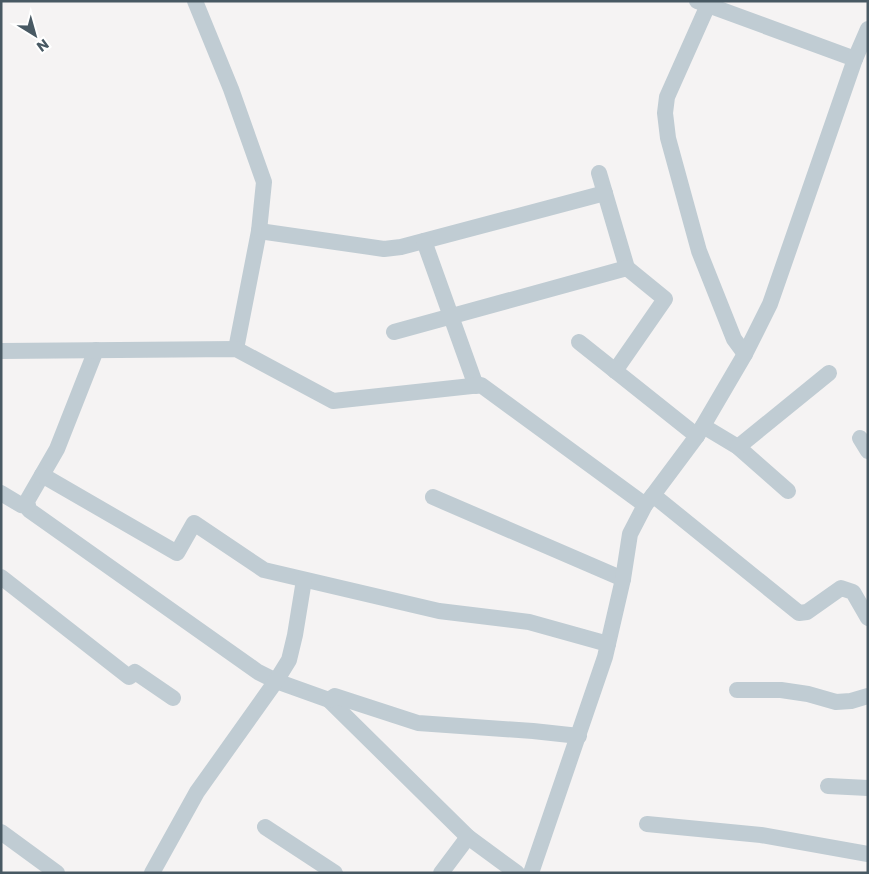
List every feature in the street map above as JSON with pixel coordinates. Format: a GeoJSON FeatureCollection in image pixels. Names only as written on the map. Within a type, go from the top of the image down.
{"type":"FeatureCollection","features":[{"type":"Feature","properties":{"kind":"street"},"geometry":{"type":"LineString","coordinates":[[195,1],[231,89],[264,182],[259,231],[236,349]]}},
{"type":"Feature","properties":{"kind":"street"},"geometry":{"type":"LineString","coordinates":[[745,354],[734,339],[699,251],[668,138],[665,113],[667,97],[702,3],[855,59]]}},
{"type":"Feature","properties":{"kind":"street"},"geometry":{"type":"LineString","coordinates":[[96,350],[57,449],[27,501],[28,510],[258,672],[276,681],[329,700],[468,837],[529,872],[579,736],[608,644],[623,579],[630,534],[649,500],[700,431],[745,354],[770,304],[855,59],[867,31]]}},
{"type":"Feature","properties":{"kind":"street"},"geometry":{"type":"LineString","coordinates":[[599,173],[627,268],[664,299],[615,371]]}},
{"type":"Feature","properties":{"kind":"street"},"geometry":{"type":"LineString","coordinates":[[259,231],[384,249],[401,247],[605,193]]}},
{"type":"Feature","properties":{"kind":"street"},"geometry":{"type":"LineString","coordinates":[[424,241],[476,386]]}},
{"type":"Feature","properties":{"kind":"street"},"geometry":{"type":"LineString","coordinates":[[394,332],[627,268]]}},
{"type":"Feature","properties":{"kind":"street"},"geometry":{"type":"LineString","coordinates":[[579,342],[615,371],[700,431],[738,447],[788,491]]}},
{"type":"Feature","properties":{"kind":"street"},"geometry":{"type":"LineString","coordinates":[[1,351],[236,349],[333,401],[476,386],[485,387],[649,500],[799,613],[807,612],[841,588],[847,588],[852,592],[868,618]]}},
{"type":"Feature","properties":{"kind":"street"},"geometry":{"type":"LineString","coordinates":[[738,447],[829,373]]}},
{"type":"Feature","properties":{"kind":"street"},"geometry":{"type":"LineString","coordinates":[[42,475],[176,553],[194,523],[264,570],[439,611],[529,622],[608,644]]}},
{"type":"Feature","properties":{"kind":"street"},"geometry":{"type":"LineString","coordinates":[[1,493],[21,506],[27,506]]}},
{"type":"Feature","properties":{"kind":"street"},"geometry":{"type":"LineString","coordinates":[[432,497],[623,579]]}},
{"type":"Feature","properties":{"kind":"street"},"geometry":{"type":"LineString","coordinates":[[1,577],[129,677],[135,672],[173,698]]}},
{"type":"Feature","properties":{"kind":"street"},"geometry":{"type":"LineString","coordinates":[[152,873],[197,792],[276,681],[288,660],[295,635],[304,580]]}},
{"type":"Feature","properties":{"kind":"street"},"geometry":{"type":"LineString","coordinates":[[737,690],[781,690],[808,694],[836,702],[851,701],[868,696]]}},
{"type":"Feature","properties":{"kind":"street"},"geometry":{"type":"LineString","coordinates":[[329,700],[335,696],[418,723],[533,730],[579,736]]}},
{"type":"Feature","properties":{"kind":"street"},"geometry":{"type":"LineString","coordinates":[[828,786],[868,788]]}},
{"type":"Feature","properties":{"kind":"street"},"geometry":{"type":"LineString","coordinates":[[647,824],[761,835],[868,854]]}},
{"type":"Feature","properties":{"kind":"street"},"geometry":{"type":"LineString","coordinates":[[265,827],[335,873]]}},
{"type":"Feature","properties":{"kind":"street"},"geometry":{"type":"LineString","coordinates":[[1,832],[57,873]]}},
{"type":"Feature","properties":{"kind":"street"},"geometry":{"type":"LineString","coordinates":[[441,873],[468,837]]}}]}
